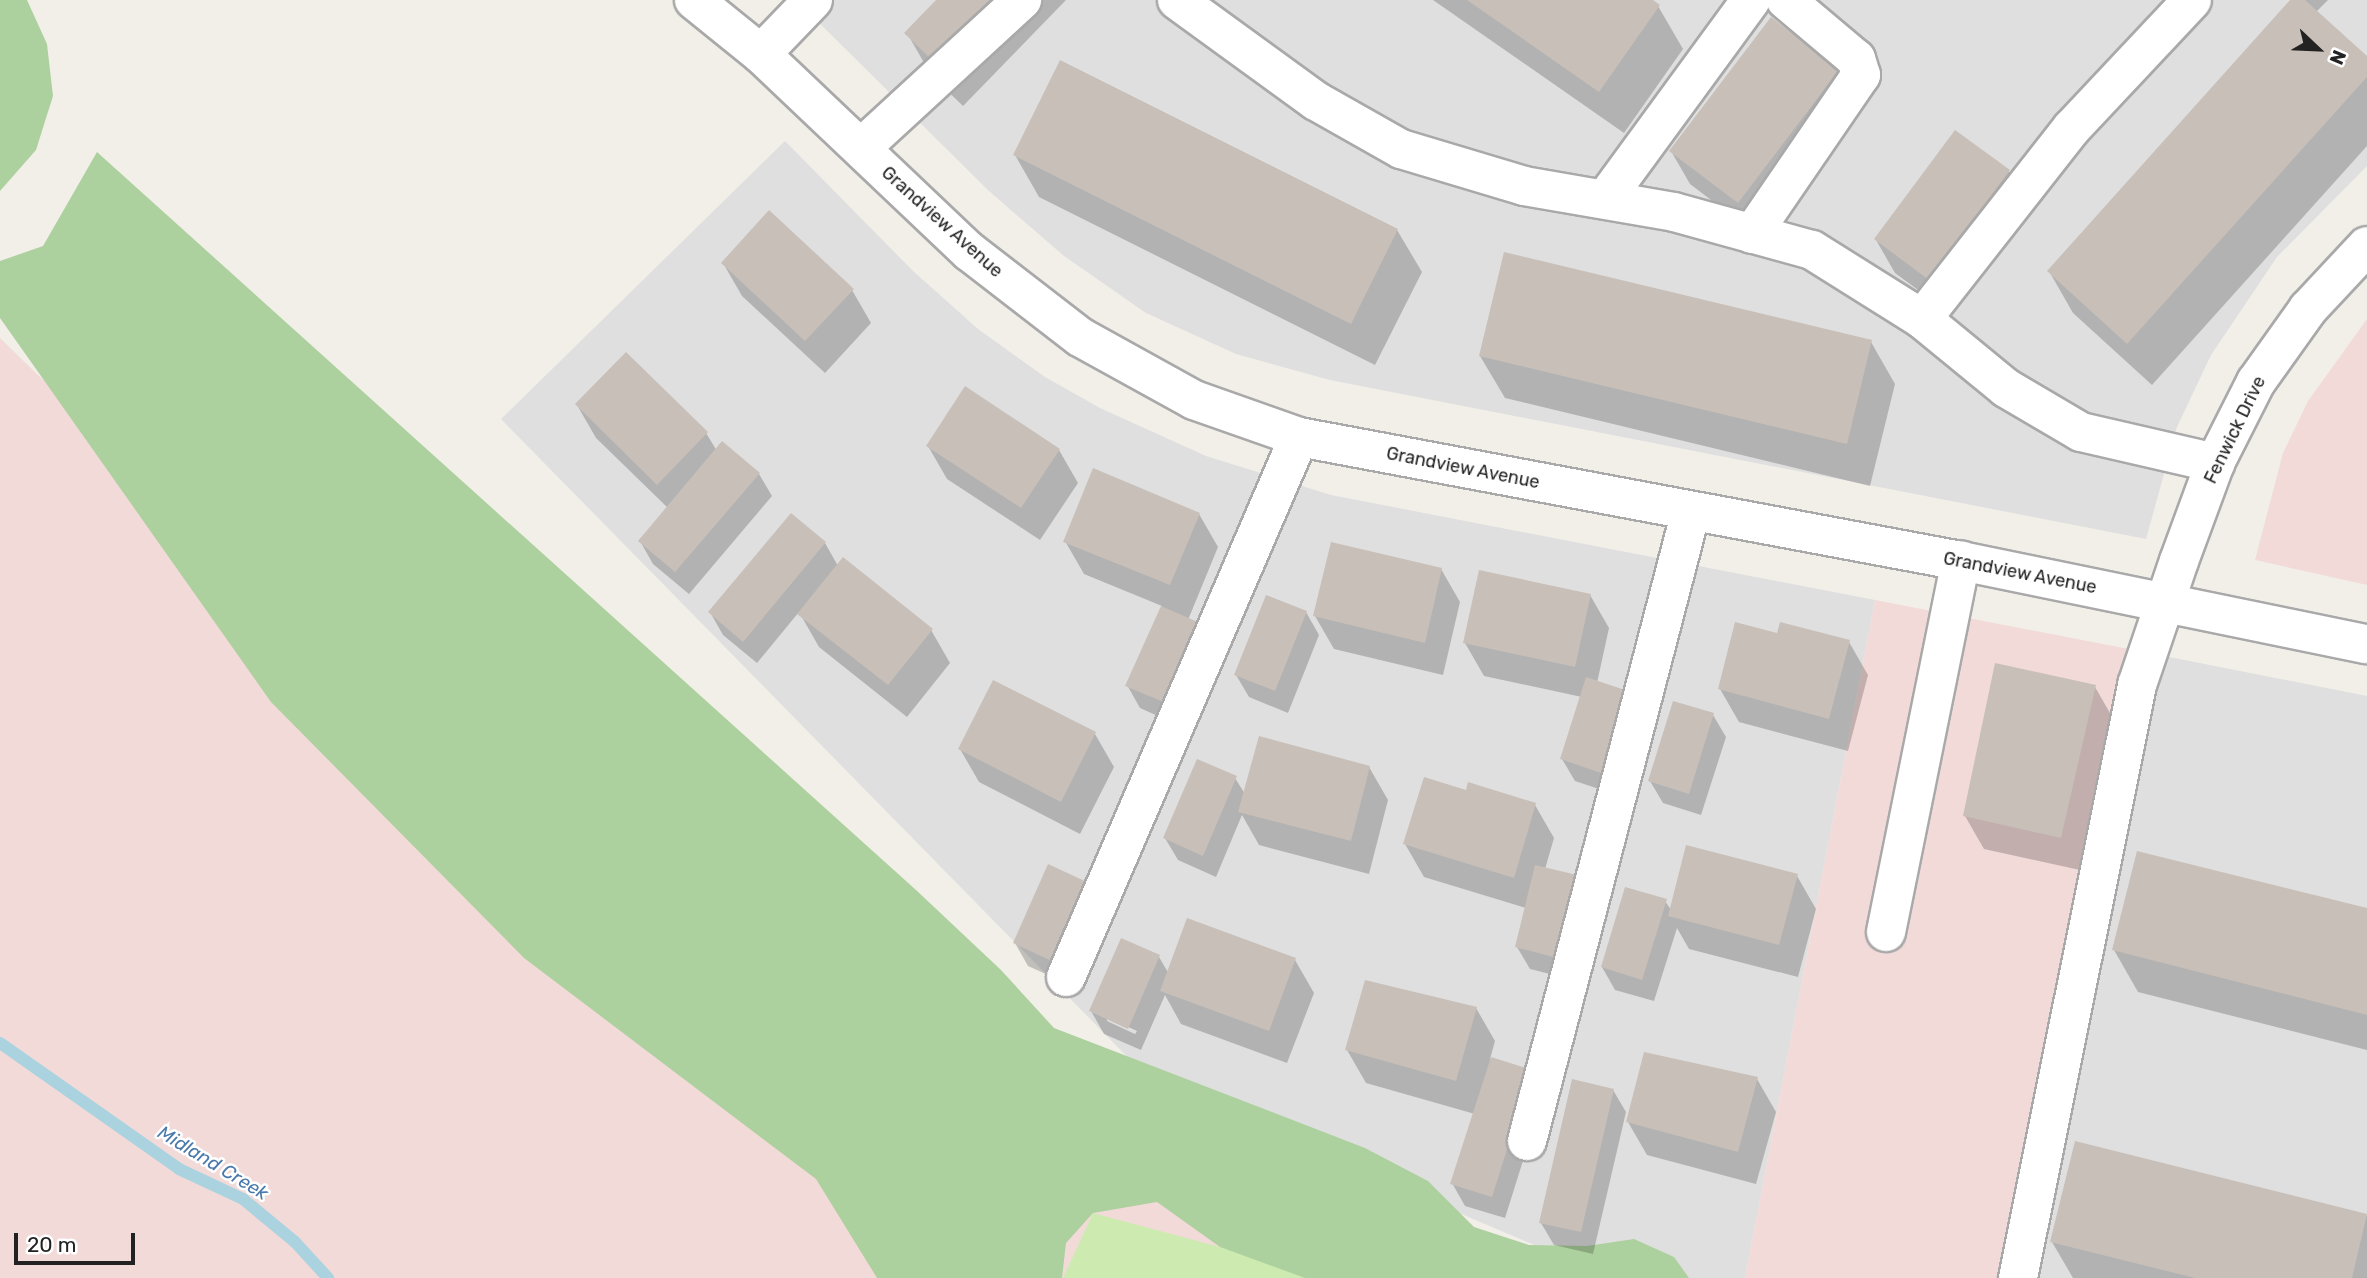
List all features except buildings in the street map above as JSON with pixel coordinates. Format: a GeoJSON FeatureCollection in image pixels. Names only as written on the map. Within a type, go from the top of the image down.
{"type":"FeatureCollection","features":[{"type":"Feature","properties":{"kind":"street","name":"Grandview Avenue"},"geometry":{"type":"LineString","coordinates":[[694,0],[761,54],[970,252],[1080,337],[1194,400],[1299,437],[1961,561],[2367,644]]}},
{"type":"Feature","properties":{"kind":"street"},"geometry":{"type":"LineString","coordinates":[[761,54],[813,0]]}},
{"type":"Feature","properties":{"kind":"street"},"geometry":{"type":"LineString","coordinates":[[861,148],[1022,0]]}},
{"type":"Feature","properties":{"kind":"street"},"geometry":{"type":"LineString","coordinates":[[1177,0],[1316,100],[1401,149],[1524,186],[1606,198],[1812,250],[1922,319],[2006,388],[2081,432],[2215,463]]}},
{"type":"Feature","properties":{"kind":"street"},"geometry":{"type":"LineString","coordinates":[[1606,198],[1751,0]]}},
{"type":"Feature","properties":{"kind":"street"},"geometry":{"type":"LineString","coordinates":[[1752,234],[1861,75],[1856,59],[1786,0]]}},
{"type":"Feature","properties":{"kind":"street"},"geometry":{"type":"LineString","coordinates":[[1922,319],[2072,128],[2192,0]]}},
{"type":"Feature","properties":{"kind":"street","name":"Fenwick Drive"},"geometry":{"type":"LineString","coordinates":[[2018,1278],[2137,685],[2215,463],[2256,382],[2308,309],[2367,246]]}},
{"type":"Feature","properties":{"kind":"street"},"geometry":{"type":"LineString","coordinates":[[1066,977],[1299,437]]}},
{"type":"Feature","properties":{"kind":"street"},"geometry":{"type":"LineString","coordinates":[[1527,1141],[1690,511]]}},
{"type":"Feature","properties":{"kind":"street"},"geometry":{"type":"LineString","coordinates":[[1886,932],[1961,561]]}},
{"type":"Feature","properties":{"kind":"shaded area"},"geometry":{"type":"Polygon","coordinates":[[[796,0],[2367,0],[2367,166],[2277,257],[2211,355],[2177,427],[2146,539],[1330,380],[1236,354],[1146,313],[1064,256],[989,191],[796,0]]]}},
{"type":"Feature","properties":{"kind":"shaded area"},"geometry":{"type":"Polygon","coordinates":[[[785,141],[913,271],[978,329],[1045,377],[1100,408],[1206,456],[1331,495],[1875,600],[1745,1278],[1612,1278],[1153,1083],[501,419],[785,141]]]}},
{"type":"Feature","properties":{"kind":"shaded area"},"geometry":{"type":"Polygon","coordinates":[[[2367,319],[2367,585],[2255,560],[2283,453],[2308,401],[2367,319]]]}},
{"type":"Feature","properties":{"kind":"shaded area"},"geometry":{"type":"Polygon","coordinates":[[[0,338],[464,789],[1580,1278],[0,1278],[0,338]]]}},
{"type":"Feature","properties":{"kind":"shaded area"},"geometry":{"type":"Polygon","coordinates":[[[1875,600],[2129,649],[2007,1278],[1745,1278],[1875,600]]]}},
{"type":"Feature","properties":{"kind":"shaded area"},"geometry":{"type":"Polygon","coordinates":[[[2129,649],[2367,696],[2367,1278],[2007,1278],[2129,649]]]}},
{"type":"Feature","properties":{"kind":"green space"},"geometry":{"type":"Polygon","coordinates":[[[0,0],[27,0],[47,44],[53,96],[36,150],[0,191],[0,0]]]}},
{"type":"Feature","properties":{"kind":"green space"},"geometry":{"type":"Polygon","coordinates":[[[97,152],[916,890],[1001,970],[1054,1028],[1365,1148],[1428,1181],[1474,1227],[1529,1245],[1587,1246],[1634,1239],[1674,1257],[1689,1278],[1305,1278],[1220,1247],[1157,1202],[1093,1213],[1066,1243],[1062,1278],[877,1278],[816,1179],[524,958],[271,702],[0,318],[0,261],[43,246],[97,152]]]}},
{"type":"Feature","properties":{"kind":"green space"},"geometry":{"type":"Polygon","coordinates":[[[1093,1213],[1220,1247],[1314,1278],[1063,1278],[1093,1213]]]}},
{"type":"Feature","properties":{"kind":"waterway","name":"Midland Creek"},"geometry":{"type":"LineString","coordinates":[[0,1043],[179,1169],[243,1199],[295,1242],[328,1278]]}}]}
